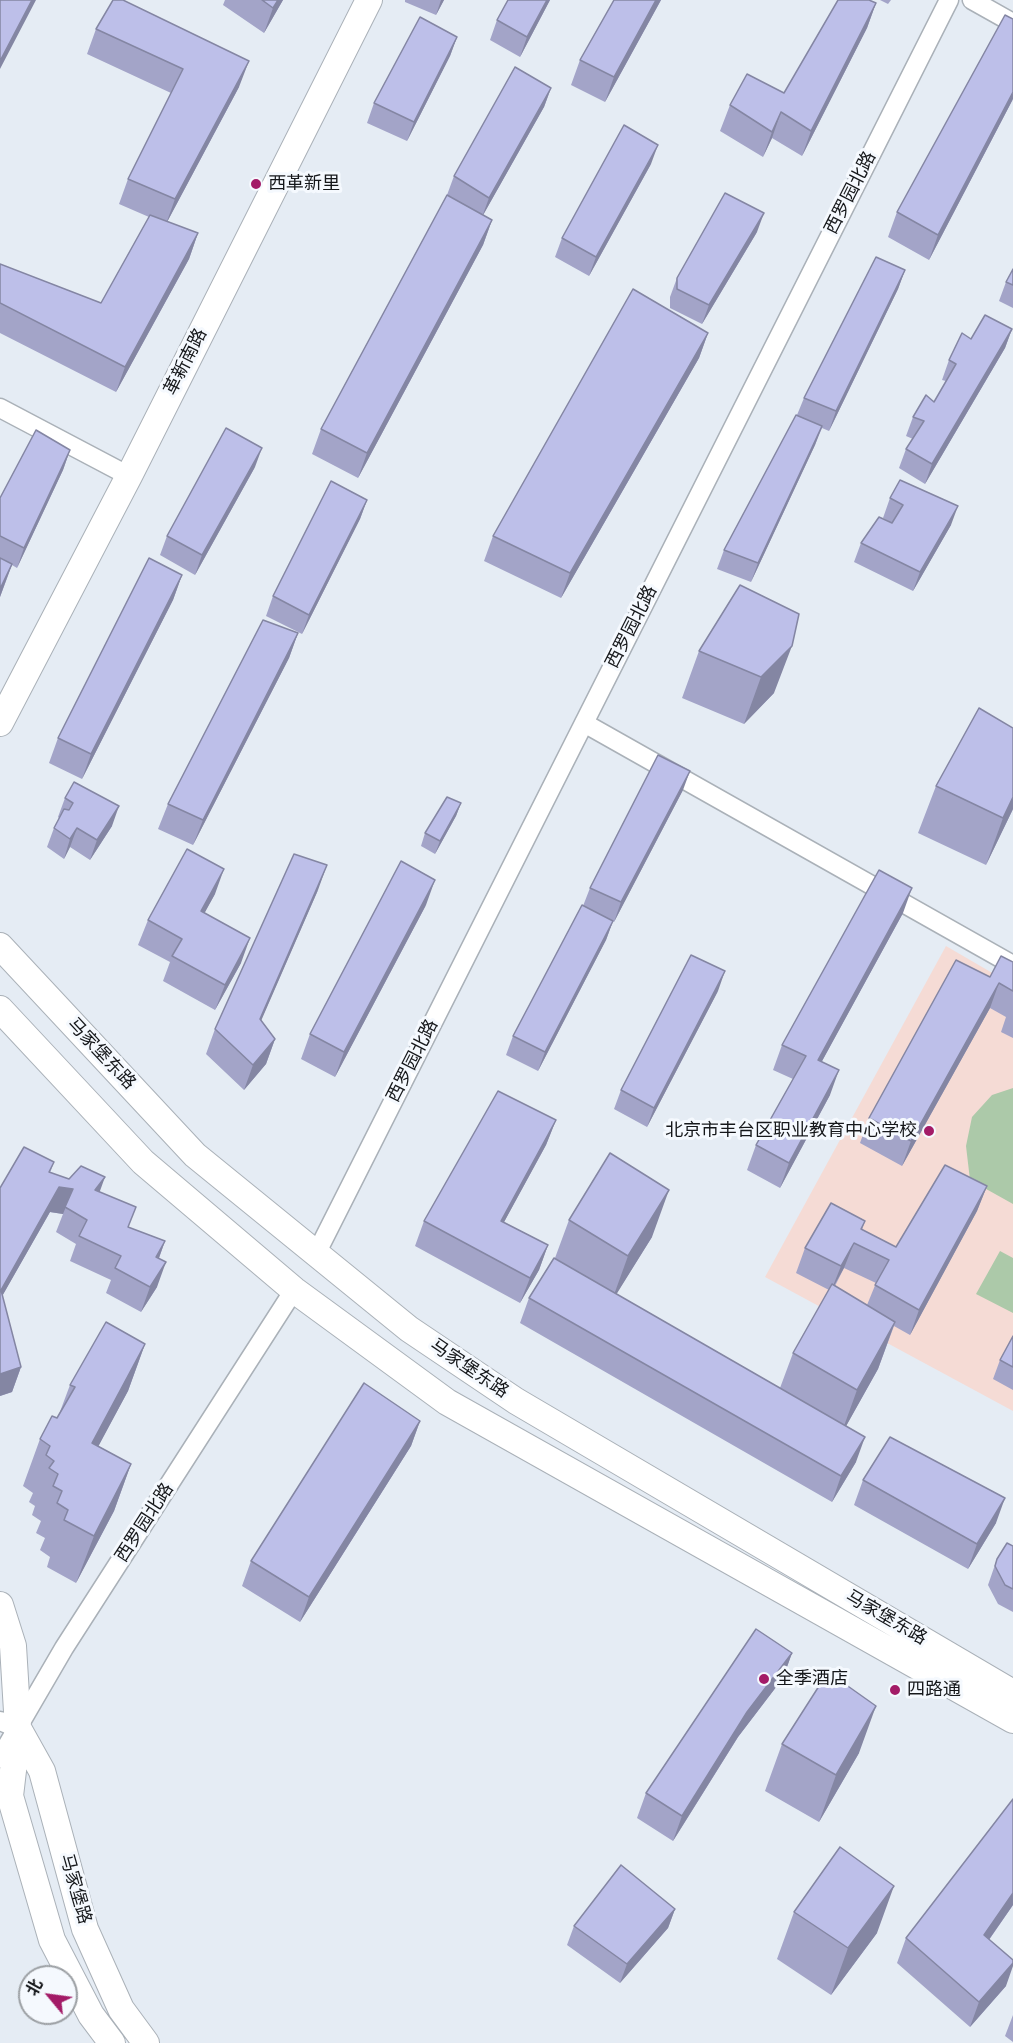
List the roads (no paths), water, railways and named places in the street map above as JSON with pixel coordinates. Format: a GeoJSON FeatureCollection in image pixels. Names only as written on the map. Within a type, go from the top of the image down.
{"type":"FeatureCollection","features":[{"type":"Feature","properties":{"kind":"main road","name":"革新南路"},"geometry":{"type":"LineString","coordinates":[[0,723],[129,476],[369,0]]}},
{"type":"Feature","properties":{"kind":"main road","name":"马家堡东路"},"geometry":{"type":"LineString","coordinates":[[0,946],[195,1155],[409,1329],[516,1401],[1013,1693]]}},
{"type":"Feature","properties":{"kind":"main road","name":"马家堡东路"},"geometry":{"type":"LineString","coordinates":[[0,1009],[143,1162],[294,1290],[447,1402],[1013,1720]]}},
{"type":"Feature","properties":{"kind":"main road","name":"马家堡路"},"geometry":{"type":"LineString","coordinates":[[0,1605],[13,1646],[9,1724],[10,1796],[52,1940],[91,2014],[112,2043]]}},
{"type":"Feature","properties":{"kind":"main road","name":"马家堡路"},"geometry":{"type":"LineString","coordinates":[[9,1724],[42,1771],[85,1929],[121,2009],[146,2043]]}},
{"type":"Feature","properties":{"kind":"street","name":"西罗园北路"},"geometry":{"type":"LineString","coordinates":[[316,1254],[949,0]]}},
{"type":"Feature","properties":{"kind":"street"},"geometry":{"type":"LineString","coordinates":[[972,0],[1013,23]]}},
{"type":"Feature","properties":{"kind":"street"},"geometry":{"type":"LineString","coordinates":[[0,408],[129,476]]}},
{"type":"Feature","properties":{"kind":"street"},"geometry":{"type":"LineString","coordinates":[[584,723],[1013,965]]}},
{"type":"Feature","properties":{"kind":"street","name":"西罗园北路"},"geometry":{"type":"LineString","coordinates":[[0,1758],[9,1724],[64,1648],[294,1290]]}},
{"type":"Feature","properties":{"kind":"place","name":"西革新里"},"geometry":{"type":"Point","coordinates":[256,184]}},
{"type":"Feature","properties":{"kind":"place","name":"北京市丰台区职业教育中心学校"},"geometry":{"type":"Point","coordinates":[929,1131]}},
{"type":"Feature","properties":{"kind":"place","name":"全季酒店"},"geometry":{"type":"Point","coordinates":[764,1679]}},
{"type":"Feature","properties":{"kind":"place","name":"四路通"},"geometry":{"type":"Point","coordinates":[895,1690]}}]}
